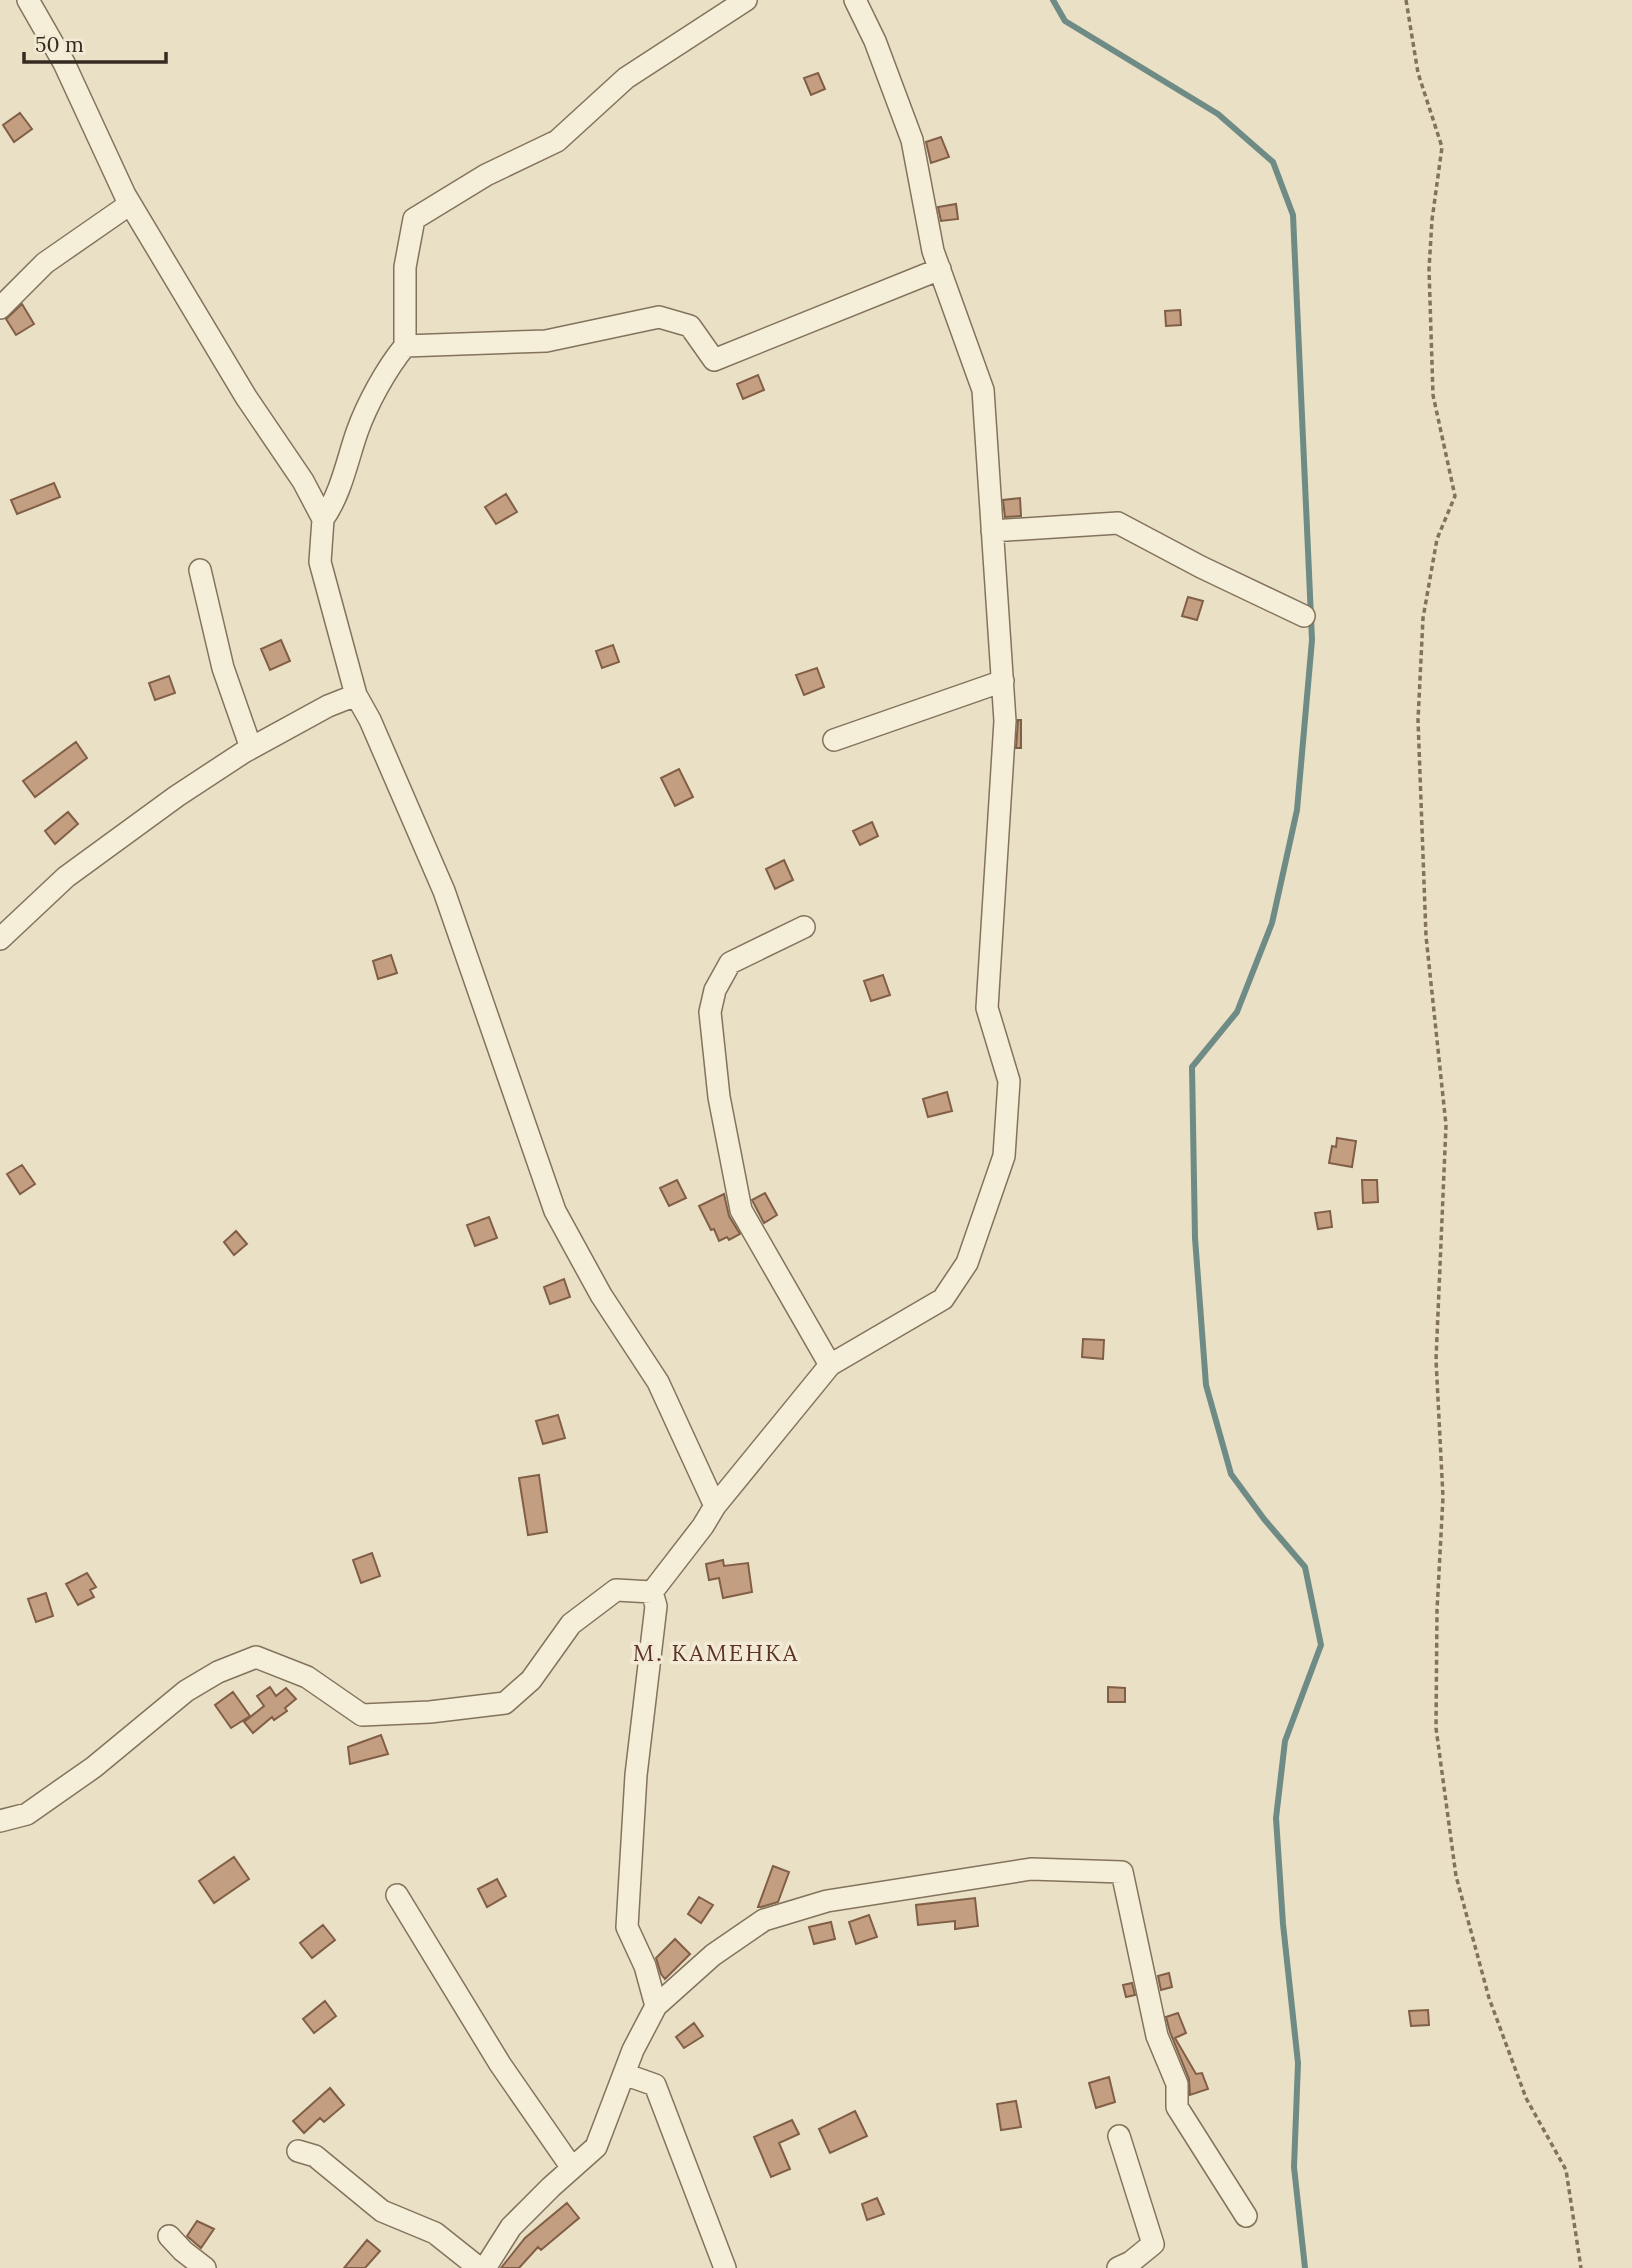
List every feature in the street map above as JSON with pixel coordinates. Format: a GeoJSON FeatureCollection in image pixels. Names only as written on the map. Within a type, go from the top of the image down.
{"type":"FeatureCollection","features":[{"type":"Feature","properties":{"kind":"street"},"geometry":{"type":"LineString","coordinates":[[28,0],[64,63],[130,204],[246,397],[303,481],[323,519]]}},
{"type":"Feature","properties":{"kind":"street"},"geometry":{"type":"LineString","coordinates":[[715,1506],[658,1382],[601,1295],[555,1212],[443,891],[370,720],[356,695],[320,562],[323,519],[333,505],[358,428],[392,361],[405,346],[405,267],[414,219],[486,176],[557,141],[626,78],[746,0]]}},
{"type":"Feature","properties":{"kind":"street"},"geometry":{"type":"LineString","coordinates":[[652,1592],[704,1526],[715,1506],[830,1364],[943,1299],[967,1263],[1004,1156],[1009,1081],[987,1008],[1005,721],[983,390],[933,251],[912,140],[875,41],[855,0]]}},
{"type":"Feature","properties":{"kind":"street"},"geometry":{"type":"LineString","coordinates":[[0,308],[45,263],[130,204]]}},
{"type":"Feature","properties":{"kind":"street"},"geometry":{"type":"LineString","coordinates":[[405,346],[546,341],[659,317],[690,326],[714,360],[940,269]]}},
{"type":"Feature","properties":{"kind":"street"},"geometry":{"type":"LineString","coordinates":[[992,531],[1118,523],[1201,567],[1304,616]]}},
{"type":"Feature","properties":{"kind":"street"},"geometry":{"type":"LineString","coordinates":[[200,570],[223,668],[251,748]]}},
{"type":"Feature","properties":{"kind":"street"},"geometry":{"type":"LineString","coordinates":[[834,740],[1003,681]]}},
{"type":"Feature","properties":{"kind":"street"},"geometry":{"type":"LineString","coordinates":[[0,939],[66,877],[177,796],[251,748],[328,706],[356,695]]}},
{"type":"Feature","properties":{"kind":"street"},"geometry":{"type":"LineString","coordinates":[[804,927],[730,963],[715,990],[710,1012],[719,1097],[741,1210],[830,1364]]}},
{"type":"Feature","properties":{"kind":"street"},"geometry":{"type":"LineString","coordinates":[[0,1821],[27,1814],[93,1767],[186,1690],[218,1672],[256,1657],[307,1677],[362,1715],[430,1712],[505,1703],[531,1680],[571,1624],[616,1590],[652,1592]]}},
{"type":"Feature","properties":{"kind":"street"},"geometry":{"type":"LineString","coordinates":[[652,1592],[656,1606],[636,1775],[627,1927],[645,1966],[656,2006]]}},
{"type":"Feature","properties":{"kind":"street"},"geometry":{"type":"LineString","coordinates":[[485,2268],[511,2227],[596,2147],[633,2050],[656,2006],[713,1955],[764,1920],[814,1905],[1031,1870],[1122,1872],[1157,2036],[1177,2084],[1178,2107],[1245,2216]]}},
{"type":"Feature","properties":{"kind":"street"},"geometry":{"type":"LineString","coordinates":[[397,1895],[500,2064],[572,2168]]}},
{"type":"Feature","properties":{"kind":"street"},"geometry":{"type":"LineString","coordinates":[[624,2074],[655,2085],[726,2268]]}},
{"type":"Feature","properties":{"kind":"street"},"geometry":{"type":"LineString","coordinates":[[1118,2268],[1131,2262],[1153,2244],[1119,2136]]}},
{"type":"Feature","properties":{"kind":"street"},"geometry":{"type":"LineString","coordinates":[[298,2151],[315,2156],[382,2211],[435,2233],[479,2268]]}},
{"type":"Feature","properties":{"kind":"street"},"geometry":{"type":"LineString","coordinates":[[169,2236],[205,2268]]}},
{"type":"Feature","properties":{"kind":"path"},"geometry":{"type":"LineString","coordinates":[[1406,0],[1418,73],[1443,148],[1432,220],[1429,269],[1433,395],[1455,496],[1437,539],[1423,618],[1418,720],[1426,936],[1446,1125],[1436,1360],[1443,1497],[1437,1610],[1436,1728],[1456,1876],[1486,1986],[1526,2098],[1566,2170],[1581,2268]]}},
{"type":"Feature","properties":{"kind":"building"},"geometry":{"type":"Polygon","coordinates":[[[818,73],[825,89],[811,95],[804,78],[818,73]]]}},
{"type":"Feature","properties":{"kind":"building"},"geometry":{"type":"Polygon","coordinates":[[[20,113],[32,129],[14,142],[3,125],[20,113]]]}},
{"type":"Feature","properties":{"kind":"building"},"geometry":{"type":"Polygon","coordinates":[[[941,137],[949,157],[931,163],[926,142],[941,137]]]}},
{"type":"Feature","properties":{"kind":"building"},"geometry":{"type":"Polygon","coordinates":[[[956,204],[958,219],[941,221],[938,207],[956,204]]]}},
{"type":"Feature","properties":{"kind":"building"},"geometry":{"type":"Polygon","coordinates":[[[22,304],[34,324],[16,335],[6,319],[22,304]]]}},
{"type":"Feature","properties":{"kind":"building"},"geometry":{"type":"Polygon","coordinates":[[[1180,310],[1181,325],[1166,326],[1165,311],[1180,310]]]}},
{"type":"Feature","properties":{"kind":"building"},"geometry":{"type":"Polygon","coordinates":[[[758,375],[764,390],[743,399],[737,384],[758,375]]]}},
{"type":"Feature","properties":{"kind":"building"},"geometry":{"type":"Polygon","coordinates":[[[54,483],[60,497],[17,514],[11,500],[54,483]]]}},
{"type":"Feature","properties":{"kind":"building"},"geometry":{"type":"Polygon","coordinates":[[[506,494],[517,512],[496,524],[485,507],[506,494]]]}},
{"type":"Feature","properties":{"kind":"building"},"geometry":{"type":"Polygon","coordinates":[[[1020,498],[1021,516],[1005,517],[1003,500],[1020,498]]]}},
{"type":"Feature","properties":{"kind":"building"},"geometry":{"type":"Polygon","coordinates":[[[1188,597],[1203,601],[1197,620],[1182,616],[1188,597]]]}},
{"type":"Feature","properties":{"kind":"building"},"geometry":{"type":"Polygon","coordinates":[[[281,640],[290,661],[270,670],[261,649],[281,640]]]}},
{"type":"Feature","properties":{"kind":"building"},"geometry":{"type":"Polygon","coordinates":[[[613,645],[619,662],[602,668],[596,651],[613,645]]]}},
{"type":"Feature","properties":{"kind":"building"},"geometry":{"type":"Polygon","coordinates":[[[817,668],[824,687],[804,695],[796,675],[817,668]]]}},
{"type":"Feature","properties":{"kind":"building"},"geometry":{"type":"Polygon","coordinates":[[[169,676],[175,693],[155,700],[149,683],[169,676]]]}},
{"type":"Feature","properties":{"kind":"building"},"geometry":{"type":"Polygon","coordinates":[[[1018,720],[1021,720],[1021,748],[1016,748],[1018,720]]]}},
{"type":"Feature","properties":{"kind":"building"},"geometry":{"type":"Polygon","coordinates":[[[76,742],[87,758],[35,797],[23,781],[76,742]]]}},
{"type":"Feature","properties":{"kind":"building"},"geometry":{"type":"Polygon","coordinates":[[[679,769],[693,797],[675,806],[661,778],[679,769]]]}},
{"type":"Feature","properties":{"kind":"building"},"geometry":{"type":"Polygon","coordinates":[[[68,812],[78,824],[55,844],[45,831],[68,812]]]}},
{"type":"Feature","properties":{"kind":"building"},"geometry":{"type":"Polygon","coordinates":[[[872,822],[878,836],[860,845],[853,831],[872,822]]]}},
{"type":"Feature","properties":{"kind":"building"},"geometry":{"type":"Polygon","coordinates":[[[784,860],[793,880],[775,889],[766,869],[784,860]]]}},
{"type":"Feature","properties":{"kind":"building"},"geometry":{"type":"Polygon","coordinates":[[[391,955],[397,973],[378,979],[373,961],[391,955]]]}},
{"type":"Feature","properties":{"kind":"building"},"geometry":{"type":"Polygon","coordinates":[[[883,975],[890,995],[871,1001],[864,981],[883,975]]]}},
{"type":"Feature","properties":{"kind":"building"},"geometry":{"type":"Polygon","coordinates":[[[947,1092],[952,1111],[928,1117],[923,1099],[947,1092]]]}},
{"type":"Feature","properties":{"kind":"building"},"geometry":{"type":"Polygon","coordinates":[[[1337,1138],[1356,1141],[1352,1167],[1329,1163],[1332,1146],[1336,1147],[1337,1138]]]}},
{"type":"Feature","properties":{"kind":"building"},"geometry":{"type":"Polygon","coordinates":[[[22,1165],[35,1184],[20,1194],[7,1174],[22,1165]]]}},
{"type":"Feature","properties":{"kind":"building"},"geometry":{"type":"Polygon","coordinates":[[[677,1180],[686,1198],[669,1206],[660,1188],[677,1180]]]}},
{"type":"Feature","properties":{"kind":"building"},"geometry":{"type":"Polygon","coordinates":[[[1362,1180],[1377,1180],[1378,1202],[1363,1203],[1362,1180]]]}},
{"type":"Feature","properties":{"kind":"building"},"geometry":{"type":"Polygon","coordinates":[[[765,1193],[777,1215],[764,1223],[752,1200],[765,1193]]]}},
{"type":"Feature","properties":{"kind":"building"},"geometry":{"type":"Polygon","coordinates":[[[724,1194],[729,1216],[740,1234],[729,1240],[727,1237],[719,1241],[699,1206],[724,1194]]]}},
{"type":"Feature","properties":{"kind":"building"},"geometry":{"type":"Polygon","coordinates":[[[1330,1211],[1332,1227],[1318,1229],[1315,1213],[1330,1211]]]}},
{"type":"Feature","properties":{"kind":"building"},"geometry":{"type":"Polygon","coordinates":[[[489,1217],[497,1238],[475,1246],[467,1225],[489,1217]]]}},
{"type":"Feature","properties":{"kind":"building"},"geometry":{"type":"Polygon","coordinates":[[[236,1231],[247,1244],[234,1255],[224,1242],[236,1231]]]}},
{"type":"Feature","properties":{"kind":"building"},"geometry":{"type":"Polygon","coordinates":[[[564,1279],[570,1297],[550,1304],[544,1287],[564,1279]]]}},
{"type":"Feature","properties":{"kind":"building"},"geometry":{"type":"Polygon","coordinates":[[[1083,1339],[1104,1340],[1103,1359],[1082,1357],[1083,1339]]]}},
{"type":"Feature","properties":{"kind":"building"},"geometry":{"type":"Polygon","coordinates":[[[558,1415],[565,1438],[543,1444],[536,1421],[558,1415]]]}},
{"type":"Feature","properties":{"kind":"building"},"geometry":{"type":"Polygon","coordinates":[[[539,1475],[547,1532],[528,1535],[519,1478],[539,1475]]]}},
{"type":"Feature","properties":{"kind":"building"},"geometry":{"type":"Polygon","coordinates":[[[372,1553],[380,1576],[361,1583],[353,1560],[372,1553]]]}},
{"type":"Feature","properties":{"kind":"building"},"geometry":{"type":"Polygon","coordinates":[[[723,1560],[724,1566],[748,1563],[752,1592],[723,1598],[719,1578],[709,1580],[706,1564],[723,1560]]]}},
{"type":"Feature","properties":{"kind":"building"},"geometry":{"type":"Polygon","coordinates":[[[87,1573],[96,1587],[90,1590],[94,1597],[78,1605],[66,1584],[87,1573]]]}},
{"type":"Feature","properties":{"kind":"building"},"geometry":{"type":"Polygon","coordinates":[[[46,1593],[53,1616],[36,1622],[28,1599],[46,1593]]]}},
{"type":"Feature","properties":{"kind":"building"},"geometry":{"type":"Polygon","coordinates":[[[270,1687],[276,1696],[286,1688],[296,1699],[285,1708],[287,1711],[274,1720],[272,1717],[253,1733],[244,1722],[264,1706],[257,1696],[270,1687]]]}},
{"type":"Feature","properties":{"kind":"building"},"geometry":{"type":"Polygon","coordinates":[[[1108,1687],[1125,1688],[1125,1702],[1108,1702],[1108,1687]]]}},
{"type":"Feature","properties":{"kind":"building"},"geometry":{"type":"Polygon","coordinates":[[[233,1692],[250,1716],[231,1728],[215,1705],[233,1692]]]}},
{"type":"Feature","properties":{"kind":"building"},"geometry":{"type":"Polygon","coordinates":[[[381,1735],[388,1754],[350,1764],[348,1747],[381,1735]]]}},
{"type":"Feature","properties":{"kind":"building"},"geometry":{"type":"Polygon","coordinates":[[[234,1857],[249,1879],[214,1903],[199,1881],[234,1857]]]}},
{"type":"Feature","properties":{"kind":"building"},"geometry":{"type":"Polygon","coordinates":[[[773,1866],[789,1872],[778,1902],[758,1907],[773,1866]]]}},
{"type":"Feature","properties":{"kind":"building"},"geometry":{"type":"Polygon","coordinates":[[[497,1879],[506,1896],[487,1907],[478,1889],[497,1879]]]}},
{"type":"Feature","properties":{"kind":"building"},"geometry":{"type":"Polygon","coordinates":[[[699,1897],[713,1905],[701,1923],[688,1914],[699,1897]]]}},
{"type":"Feature","properties":{"kind":"building"},"geometry":{"type":"Polygon","coordinates":[[[975,1898],[978,1926],[955,1929],[955,1921],[918,1925],[916,1905],[975,1898]]]}},
{"type":"Feature","properties":{"kind":"building"},"geometry":{"type":"Polygon","coordinates":[[[869,1915],[877,1937],[856,1944],[849,1922],[869,1915]]]}},
{"type":"Feature","properties":{"kind":"building"},"geometry":{"type":"Polygon","coordinates":[[[831,1922],[835,1939],[814,1944],[809,1927],[831,1922]]]}},
{"type":"Feature","properties":{"kind":"building"},"geometry":{"type":"Polygon","coordinates":[[[323,1925],[335,1940],[312,1958],[300,1943],[323,1925]]]}},
{"type":"Feature","properties":{"kind":"building"},"geometry":{"type":"Polygon","coordinates":[[[675,1939],[690,1954],[665,1979],[656,1958],[675,1939]]]}},
{"type":"Feature","properties":{"kind":"building"},"geometry":{"type":"Polygon","coordinates":[[[1169,1973],[1172,1987],[1161,1990],[1158,1976],[1169,1973]]]}},
{"type":"Feature","properties":{"kind":"building"},"geometry":{"type":"Polygon","coordinates":[[[1132,1983],[1135,1995],[1126,1997],[1123,1985],[1132,1983]]]}},
{"type":"Feature","properties":{"kind":"building"},"geometry":{"type":"Polygon","coordinates":[[[325,2001],[336,2016],[314,2033],[303,2019],[325,2001]]]}},
{"type":"Feature","properties":{"kind":"building"},"geometry":{"type":"Polygon","coordinates":[[[1428,2010],[1429,2025],[1411,2026],[1409,2011],[1428,2010]]]}},
{"type":"Feature","properties":{"kind":"building"},"geometry":{"type":"Polygon","coordinates":[[[1178,2013],[1186,2033],[1175,2038],[1196,2074],[1202,2073],[1208,2089],[1190,2095],[1189,2079],[1166,2017],[1178,2013]]]}},
{"type":"Feature","properties":{"kind":"building"},"geometry":{"type":"Polygon","coordinates":[[[694,2023],[703,2036],[684,2048],[676,2037],[694,2023]]]}},
{"type":"Feature","properties":{"kind":"building"},"geometry":{"type":"Polygon","coordinates":[[[1109,2077],[1115,2102],[1096,2108],[1089,2083],[1109,2077]]]}},
{"type":"Feature","properties":{"kind":"building"},"geometry":{"type":"Polygon","coordinates":[[[330,2088],[344,2105],[324,2122],[320,2118],[304,2133],[293,2121],[330,2088]]]}},
{"type":"Feature","properties":{"kind":"building"},"geometry":{"type":"Polygon","coordinates":[[[1016,2101],[1021,2127],[1001,2130],[997,2104],[1016,2101]]]}},
{"type":"Feature","properties":{"kind":"building"},"geometry":{"type":"Polygon","coordinates":[[[855,2111],[867,2136],[830,2153],[819,2129],[855,2111]]]}},
{"type":"Feature","properties":{"kind":"building"},"geometry":{"type":"Polygon","coordinates":[[[792,2120],[799,2134],[779,2143],[790,2169],[771,2177],[754,2137],[792,2120]]]}},
{"type":"Feature","properties":{"kind":"building"},"geometry":{"type":"Polygon","coordinates":[[[877,2198],[884,2214],[867,2220],[862,2204],[877,2198]]]}},
{"type":"Feature","properties":{"kind":"building"},"geometry":{"type":"Polygon","coordinates":[[[567,2203],[579,2218],[541,2250],[538,2247],[519,2268],[501,2268],[525,2238],[567,2203]]]}},
{"type":"Feature","properties":{"kind":"building"},"geometry":{"type":"Polygon","coordinates":[[[197,2221],[214,2229],[201,2248],[187,2236],[197,2221]]]}},
{"type":"Feature","properties":{"kind":"building"},"geometry":{"type":"Polygon","coordinates":[[[367,2240],[380,2251],[365,2268],[344,2268],[367,2240]]]}},
{"type":"Feature","properties":{"kind":"waterway"},"geometry":{"type":"LineString","coordinates":[[1053,0],[1065,21],[1218,114],[1273,162],[1293,215],[1312,640],[1297,810],[1272,923],[1237,1012],[1192,1067],[1195,1238],[1206,1385],[1231,1474],[1264,1519],[1305,1567],[1321,1645],[1285,1741],[1276,1818],[1283,1924],[1298,2063],[1294,2167],[1305,2268]]}},
{"type":"Feature","properties":{"kind":"district","name":"М. КАМЕНКА"},"geometry":{"type":"Point","coordinates":[716,1653]}}]}
